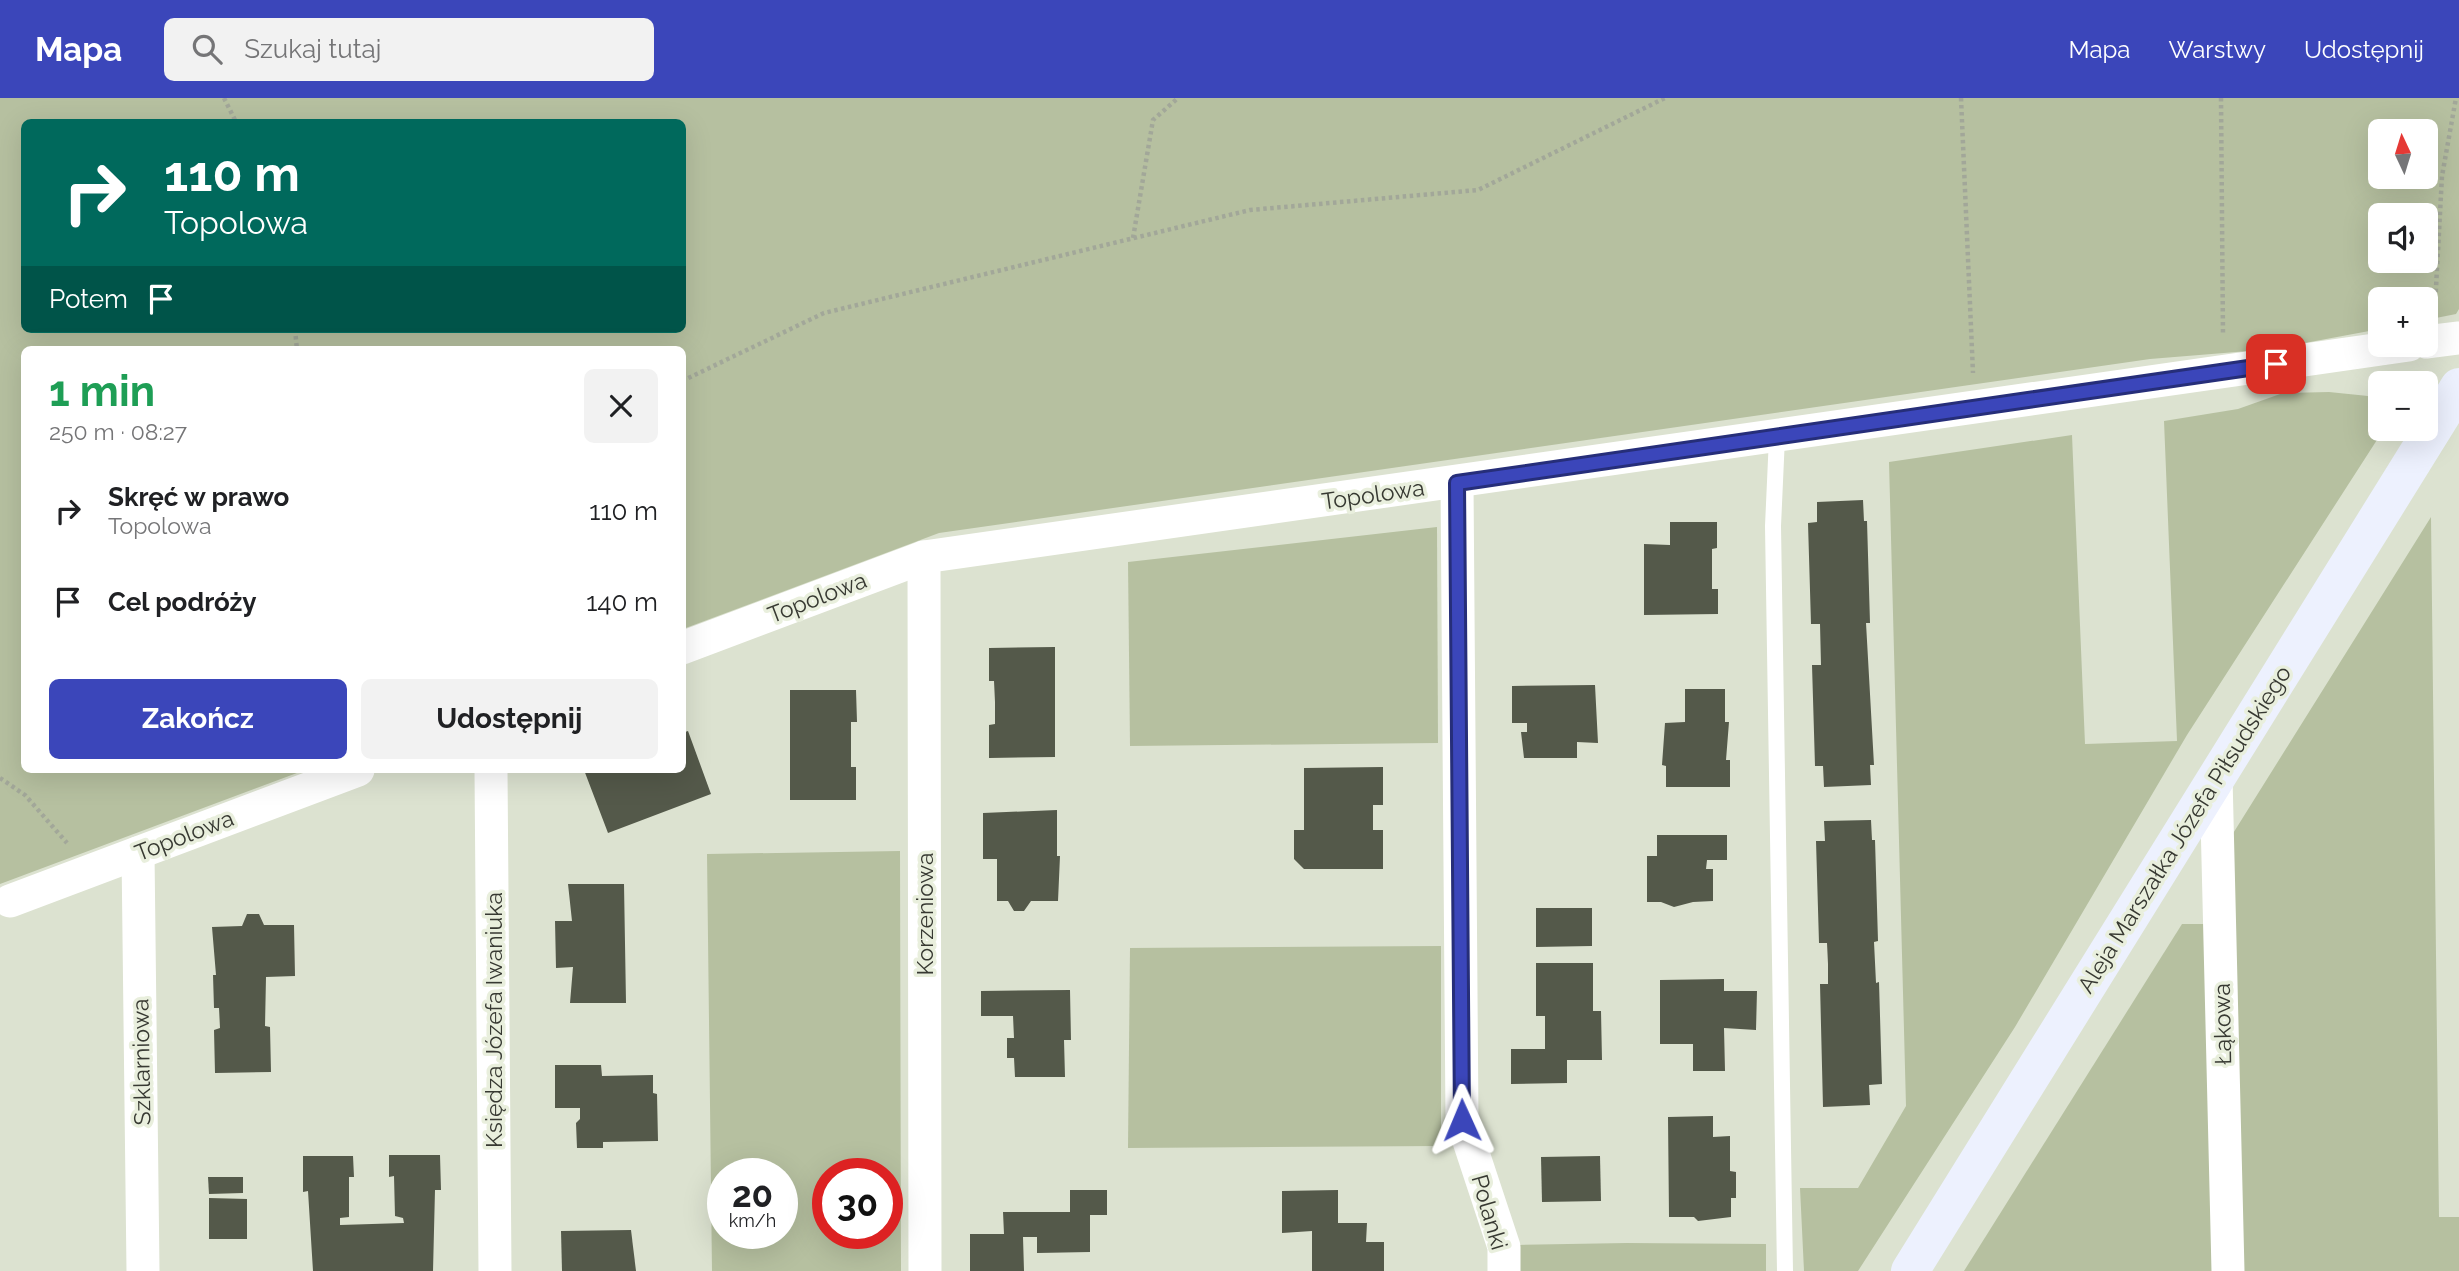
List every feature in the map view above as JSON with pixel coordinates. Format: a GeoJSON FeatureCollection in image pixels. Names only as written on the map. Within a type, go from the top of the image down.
{"type":"FeatureCollection","features":[{"type":"Feature","properties":{"kind":"main road","name":"Aleja Marszałka Józefa Piłsudskiego"},"geometry":{"type":"LineString","coordinates":[[1910,1271],[2459,387]]}},
{"type":"Feature","properties":{"kind":"street","name":"Topolowa"},"geometry":{"type":"LineString","coordinates":[[686,646],[924,557],[2368,351]]}},
{"type":"Feature","properties":{"kind":"street","name":"Polanki"},"geometry":{"type":"LineString","coordinates":[[1457,483],[1462,1120],[1504,1247],[1504,1271]]}},
{"type":"Feature","properties":{"kind":"street","name":"Korzeniowa"},"geometry":{"type":"LineString","coordinates":[[924,557],[925,1271]]}},
{"type":"Feature","properties":{"kind":"street","name":"Topolowa"},"geometry":{"type":"LineString","coordinates":[[5,903],[350,773]]}},
{"type":"Feature","properties":{"kind":"street","name":"Księdza Józefa Iwaniuka"},"geometry":{"type":"LineString","coordinates":[[491,773],[495,1271]]}},
{"type":"Feature","properties":{"kind":"street","name":"Łąkowa"},"geometry":{"type":"LineString","coordinates":[[2216,777],[2228,1271]]}},
{"type":"Feature","properties":{"kind":"street","name":"Szklarniowa"},"geometry":{"type":"LineString","coordinates":[[138,852],[143,1271]]}},
{"type":"Feature","properties":{"kind":"lane"},"geometry":{"type":"LineString","coordinates":[[1777,437],[1773,526],[1785,1271]]}},
{"type":"Feature","properties":{"kind":"path"},"geometry":{"type":"LineString","coordinates":[[224,98],[234,119]]}},
{"type":"Feature","properties":{"kind":"path"},"geometry":{"type":"LineString","coordinates":[[1133,238],[1153,120],[1178,98]]}},
{"type":"Feature","properties":{"kind":"path"},"geometry":{"type":"LineString","coordinates":[[686,379],[824,313],[1250,209],[1478,190],[1665,98]]}},
{"type":"Feature","properties":{"kind":"path"},"geometry":{"type":"LineString","coordinates":[[1961,98],[1974,409]]}},
{"type":"Feature","properties":{"kind":"path"},"geometry":{"type":"LineString","coordinates":[[2221,98],[2223,372]]}},
{"type":"Feature","properties":{"kind":"path"},"geometry":{"type":"LineString","coordinates":[[2435,287],[2442,176],[2456,98]]}},
{"type":"Feature","properties":{"kind":"path"},"geometry":{"type":"LineString","coordinates":[[0,778],[25,795],[91,871]]}},
{"type":"Feature","properties":{"kind":"green space"},"geometry":{"type":"Polygon","coordinates":[[[0,98],[2459,98],[2459,309],[2456,314],[2438,318],[2438,287],[2368,287],[2368,331],[2273,349],[2150,359],[939,533],[686,628],[686,346],[21,346],[21,773],[297,773],[0,884],[0,98]]]}},
{"type":"Feature","properties":{"kind":"green space"},"geometry":{"type":"Polygon","coordinates":[[[2329,392],[2368,396],[2368,441],[2376,441],[2187,735],[2015,1027],[1858,1271],[1804,1271],[1800,1188],[1858,1188],[1906,1106],[1889,462],[2072,435],[2085,744],[2177,741],[2164,421],[2238,409],[2283,393],[2329,392]]]}},
{"type":"Feature","properties":{"kind":"green space"},"geometry":{"type":"Polygon","coordinates":[[[2431,517],[2439,1217],[2459,1217],[2459,1271],[2238,1271],[2232,835],[2431,517]]]}},
{"type":"Feature","properties":{"kind":"green space"},"geometry":{"type":"Polygon","coordinates":[[[1437,527],[1438,743],[1130,746],[1128,562],[1437,527]]]}},
{"type":"Feature","properties":{"kind":"green space"},"geometry":{"type":"Polygon","coordinates":[[[900,851],[901,1158],[812,1158],[812,1249],[901,1249],[901,1271],[712,1271],[712,1249],[798,1249],[798,1158],[711,1158],[707,854],[900,851]]]}},
{"type":"Feature","properties":{"kind":"green space"},"geometry":{"type":"Polygon","coordinates":[[[2182,924],[2204,924],[2215,1271],[1964,1271],[2182,924]]]}},
{"type":"Feature","properties":{"kind":"green space"},"geometry":{"type":"Polygon","coordinates":[[[1441,946],[1441,1146],[1128,1148],[1130,948],[1441,946]]]}},
{"type":"Feature","properties":{"kind":"green space"},"geometry":{"type":"Polygon","coordinates":[[[1766,1244],[1766,1271],[1518,1271],[1517,1245],[1766,1244]]]}},
{"type":"Feature","properties":{"kind":"building"},"geometry":{"type":"Polygon","coordinates":[[[1863,500],[1864,521],[1867,521],[1870,623],[1866,623],[1874,765],[1870,765],[1871,785],[1824,787],[1823,766],[1815,766],[1812,665],[1821,665],[1820,624],[1811,624],[1808,523],[1817,522],[1817,502],[1863,500]]]}},
{"type":"Feature","properties":{"kind":"building"},"geometry":{"type":"Polygon","coordinates":[[[1670,522],[1717,522],[1717,548],[1712,549],[1712,589],[1718,589],[1718,614],[1644,615],[1644,544],[1670,545],[1670,522]]]}},
{"type":"Feature","properties":{"kind":"building"},"geometry":{"type":"Polygon","coordinates":[[[1055,647],[1055,757],[989,758],[989,725],[995,724],[995,702],[994,681],[989,681],[989,648],[1055,647]]]}},
{"type":"Feature","properties":{"kind":"building"},"geometry":{"type":"Polygon","coordinates":[[[1595,685],[1598,743],[1577,742],[1577,758],[1524,758],[1521,732],[1527,732],[1527,723],[1512,723],[1512,686],[1595,685]]]}},
{"type":"Feature","properties":{"kind":"building"},"geometry":{"type":"Polygon","coordinates":[[[1685,689],[1725,689],[1725,722],[1729,722],[1726,760],[1730,760],[1730,787],[1666,787],[1666,766],[1662,765],[1665,723],[1685,722],[1685,689]]]}},
{"type":"Feature","properties":{"kind":"building"},"geometry":{"type":"Polygon","coordinates":[[[790,690],[856,690],[857,722],[851,722],[851,767],[856,767],[856,800],[790,800],[790,690]]]}},
{"type":"Feature","properties":{"kind":"building"},"geometry":{"type":"Polygon","coordinates":[[[688,731],[711,794],[608,833],[585,773],[686,773],[688,731]]]}},
{"type":"Feature","properties":{"kind":"building"},"geometry":{"type":"Polygon","coordinates":[[[1383,767],[1383,805],[1373,805],[1373,830],[1383,830],[1383,869],[1304,869],[1294,859],[1294,830],[1304,830],[1304,768],[1383,767]]]}},
{"type":"Feature","properties":{"kind":"building"},"geometry":{"type":"Polygon","coordinates":[[[1057,810],[1057,856],[1060,856],[1058,901],[1031,901],[1024,911],[1014,911],[1008,901],[997,901],[997,859],[983,859],[983,813],[1057,810]]]}},
{"type":"Feature","properties":{"kind":"building"},"geometry":{"type":"Polygon","coordinates":[[[1871,820],[1872,840],[1875,840],[1878,941],[1874,942],[1876,983],[1879,982],[1882,1084],[1869,1085],[1870,1105],[1823,1107],[1820,984],[1828,984],[1828,964],[1827,943],[1819,943],[1816,841],[1825,841],[1824,821],[1871,820]]]}},
{"type":"Feature","properties":{"kind":"building"},"geometry":{"type":"Polygon","coordinates":[[[1657,835],[1727,835],[1727,860],[1707,860],[1706,869],[1713,869],[1713,901],[1674,907],[1661,902],[1647,902],[1647,856],[1657,856],[1657,835]]]}},
{"type":"Feature","properties":{"kind":"building"},"geometry":{"type":"Polygon","coordinates":[[[568,884],[624,884],[626,1003],[570,1003],[573,967],[556,968],[555,921],[572,921],[568,884]]]}},
{"type":"Feature","properties":{"kind":"building"},"geometry":{"type":"Polygon","coordinates":[[[1536,908],[1592,908],[1592,946],[1536,947],[1536,908]]]}},
{"type":"Feature","properties":{"kind":"building"},"geometry":{"type":"Polygon","coordinates":[[[247,914],[259,914],[264,925],[294,925],[295,976],[266,977],[265,1026],[270,1027],[271,1072],[215,1073],[214,1030],[220,1028],[219,1008],[214,1008],[213,975],[216,975],[212,927],[242,926],[247,914]]]}},
{"type":"Feature","properties":{"kind":"building"},"geometry":{"type":"Polygon","coordinates":[[[1536,963],[1593,963],[1593,1011],[1601,1011],[1602,1060],[1567,1060],[1567,1083],[1511,1084],[1511,1049],[1545,1049],[1545,1016],[1536,1016],[1536,963]]]}},
{"type":"Feature","properties":{"kind":"building"},"geometry":{"type":"Polygon","coordinates":[[[1724,979],[1724,991],[1757,991],[1756,1030],[1724,1028],[1725,1071],[1693,1071],[1693,1044],[1660,1044],[1660,980],[1724,979]]]}},
{"type":"Feature","properties":{"kind":"building"},"geometry":{"type":"Polygon","coordinates":[[[1070,990],[1071,1040],[1064,1040],[1065,1077],[1015,1077],[1014,1058],[1007,1058],[1007,1038],[1014,1038],[1013,1016],[981,1016],[981,991],[1070,990]]]}},
{"type":"Feature","properties":{"kind":"building"},"geometry":{"type":"Polygon","coordinates":[[[555,1065],[601,1065],[602,1076],[653,1075],[653,1093],[657,1094],[658,1141],[603,1142],[603,1148],[577,1148],[576,1123],[580,1119],[580,1108],[555,1108],[555,1065]]]}},
{"type":"Feature","properties":{"kind":"building"},"geometry":{"type":"Polygon","coordinates":[[[1713,1116],[1713,1137],[1730,1136],[1730,1171],[1736,1172],[1736,1198],[1731,1198],[1731,1217],[1698,1221],[1694,1217],[1669,1217],[1668,1117],[1713,1116]]]}},
{"type":"Feature","properties":{"kind":"building"},"geometry":{"type":"Polygon","coordinates":[[[389,1155],[440,1155],[441,1190],[435,1190],[433,1271],[313,1271],[308,1191],[303,1192],[303,1156],[353,1156],[354,1177],[349,1177],[349,1217],[340,1218],[340,1225],[404,1223],[403,1218],[395,1216],[394,1176],[389,1177],[389,1155]]]}},
{"type":"Feature","properties":{"kind":"building"},"geometry":{"type":"Polygon","coordinates":[[[1600,1156],[1601,1201],[1542,1202],[1541,1157],[1600,1156]]]}},
{"type":"Feature","properties":{"kind":"building"},"geometry":{"type":"Polygon","coordinates":[[[208,1177],[243,1177],[243,1193],[209,1194],[208,1177]]]}},
{"type":"Feature","properties":{"kind":"building"},"geometry":{"type":"Polygon","coordinates":[[[1070,1190],[1107,1190],[1107,1215],[1090,1215],[1090,1252],[1037,1253],[1037,1237],[1023,1237],[1024,1271],[970,1271],[970,1234],[1004,1234],[1003,1212],[1070,1212],[1070,1190]]]}},
{"type":"Feature","properties":{"kind":"building"},"geometry":{"type":"Polygon","coordinates":[[[1338,1190],[1338,1223],[1367,1223],[1366,1242],[1384,1242],[1384,1271],[1312,1271],[1312,1231],[1282,1233],[1282,1191],[1338,1190]]]}},
{"type":"Feature","properties":{"kind":"building"},"geometry":{"type":"Polygon","coordinates":[[[209,1198],[247,1199],[247,1239],[209,1239],[209,1198]]]}},
{"type":"Feature","properties":{"kind":"building"},"geometry":{"type":"Polygon","coordinates":[[[631,1230],[636,1271],[562,1271],[561,1231],[631,1230]]]}},
{"type":"Feature","properties":{"kind":"route"},"geometry":{"type":"LineString","coordinates":[[1462,1120],[1457,483],[2276,364]]}}]}
